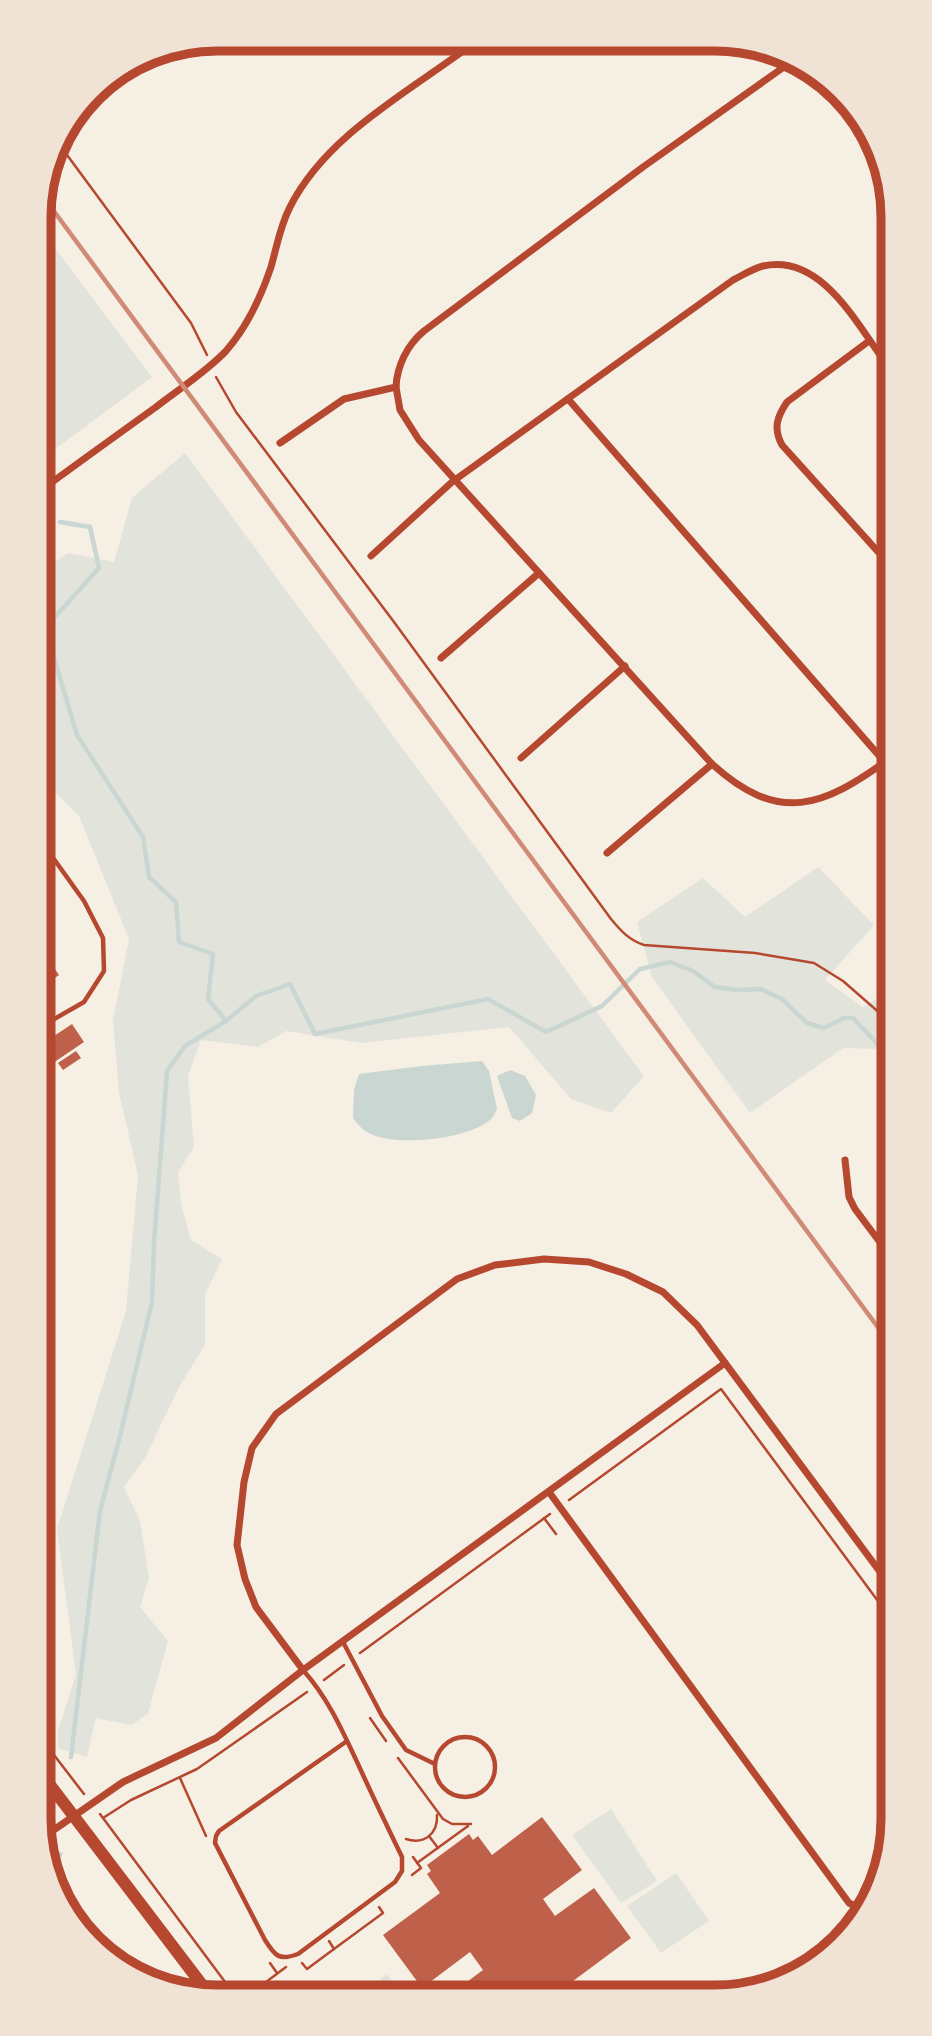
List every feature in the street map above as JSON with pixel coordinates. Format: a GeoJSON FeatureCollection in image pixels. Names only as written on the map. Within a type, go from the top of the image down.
{"type":"FeatureCollection","features":[{"type":"Feature","properties":{"kind":"street"},"geometry":{"type":"LineString","coordinates":[[51,483],[183,387],[225,352],[245,327],[261,293],[289,207],[324,155],[463,51]]}},
{"type":"Feature","properties":{"kind":"street"},"geometry":{"type":"LineString","coordinates":[[785,66],[643,167],[424,331],[411,344],[399,366],[396,387],[400,410],[407,424],[712,764],[730,780],[764,798],[800,802],[842,791],[881,766]]}},
{"type":"Feature","properties":{"kind":"street"},"geometry":{"type":"LineString","coordinates":[[371,556],[457,480],[733,280],[766,265],[790,266],[804,270],[825,283],[881,357]]}},
{"type":"Feature","properties":{"kind":"street"},"geometry":{"type":"LineString","coordinates":[[869,341],[788,402],[779,414],[776,426],[782,445],[881,555]]}},
{"type":"Feature","properties":{"kind":"street"},"geometry":{"type":"LineString","coordinates":[[280,443],[344,399],[396,387]]}},
{"type":"Feature","properties":{"kind":"street"},"geometry":{"type":"LineString","coordinates":[[568,399],[881,754]]}},
{"type":"Feature","properties":{"kind":"street"},"geometry":{"type":"LineString","coordinates":[[441,658],[539,573]]}},
{"type":"Feature","properties":{"kind":"street"},"geometry":{"type":"LineString","coordinates":[[521,758],[625,666]]}},
{"type":"Feature","properties":{"kind":"street"},"geometry":{"type":"LineString","coordinates":[[607,853],[712,764]]}},
{"type":"Feature","properties":{"kind":"street"},"geometry":{"type":"LineString","coordinates":[[845,1160],[849,1197],[881,1244]]}},
{"type":"Feature","properties":{"kind":"street"},"geometry":{"type":"LineString","coordinates":[[303,1670],[256,1607],[237,1545],[244,1482],[253,1448],[276,1414],[457,1279],[495,1265],[544,1259],[589,1262],[626,1274],[663,1293],[697,1325],[881,1573]]}},
{"type":"Feature","properties":{"kind":"street"},"geometry":{"type":"LineString","coordinates":[[52,1832],[123,1782],[216,1738],[303,1670],[725,1363]]}},
{"type":"Feature","properties":{"kind":"street"},"geometry":{"type":"LineString","coordinates":[[549,1492],[849,1903],[856,1906]]}},
{"type":"Feature","properties":{"kind":"street"},"geometry":{"type":"LineString","coordinates":[[51,1786],[202,1984]]}},
{"type":"Feature","properties":{"kind":"lane"},"geometry":{"type":"LineString","coordinates":[[51,855],[84,901],[103,938],[104,971],[84,1002],[51,1021]]}},
{"type":"Feature","properties":{"kind":"lane"},"geometry":{"type":"LineString","coordinates":[[343,1642],[382,1716],[406,1750],[435,1764]]}},
{"type":"Feature","properties":{"kind":"lane"},"geometry":{"type":"LineString","coordinates":[[303,1670],[317,1685],[347,1741],[402,1857],[402,1871],[395,1882],[298,1954],[286,1958],[274,1954],[265,1940],[215,1843],[216,1836],[219,1831],[347,1741]]}},
{"type":"Feature","properties":{"kind":"lane"},"geometry":{"type":"LineString","coordinates":[[460,1737],[470,1737],[487,1746],[493,1755],[495,1774],[491,1783],[475,1796],[455,1796],[439,1784],[435,1764],[443,1746],[460,1737]]}},
{"type":"Feature","properties":{"kind":"path"},"geometry":{"type":"LineString","coordinates":[[64,151],[191,323],[236,412],[624,934],[644,945],[755,953],[814,963],[843,981],[881,1013]]}},
{"type":"Feature","properties":{"kind":"path"},"geometry":{"type":"LineString","coordinates":[[227,1985],[102,1816],[222,1754],[721,1389],[881,1605]]}},
{"type":"Feature","properties":{"kind":"path"},"geometry":{"type":"LineString","coordinates":[[544,1518],[556,1534]]}},
{"type":"Feature","properties":{"kind":"path"},"geometry":{"type":"LineString","coordinates":[[51,1751],[84,1794]]}},
{"type":"Feature","properties":{"kind":"path"},"geometry":{"type":"LineString","coordinates":[[180,1778],[206,1836]]}},
{"type":"Feature","properties":{"kind":"path"},"geometry":{"type":"LineString","coordinates":[[404,1838],[417,1841],[429,1836],[437,1825],[437,1812]]}},
{"type":"Feature","properties":{"kind":"path"},"geometry":{"type":"LineString","coordinates":[[417,1863],[471,1824]]}},
{"type":"Feature","properties":{"kind":"path"},"geometry":{"type":"LineString","coordinates":[[429,1836],[438,1848]]}},
{"type":"Feature","properties":{"kind":"path"},"geometry":{"type":"LineString","coordinates":[[409,1876],[421,1868],[412,1856]]}},
{"type":"Feature","properties":{"kind":"path"},"geometry":{"type":"LineString","coordinates":[[299,1958],[307,1969],[383,1913],[375,1902]]}},
{"type":"Feature","properties":{"kind":"path"},"geometry":{"type":"LineString","coordinates":[[326,1938],[334,1949]]}},
{"type":"Feature","properties":{"kind":"path"},"geometry":{"type":"LineString","coordinates":[[262,1985],[290,1964],[277,1966],[263,1958]]}},
{"type":"Feature","properties":{"kind":"path"},"geometry":{"type":"LineString","coordinates":[[270,1963],[277,1973]]}},
{"type":"Feature","properties":{"kind":"shaded area"},"geometry":{"type":"Polygon","coordinates":[[[51,243],[152,377],[51,452],[51,243]]]}},
{"type":"Feature","properties":{"kind":"shaded area"},"geometry":{"type":"Polygon","coordinates":[[[185,453],[644,1076],[611,1113],[571,1099],[509,1027],[361,1043],[286,1031],[258,1047],[201,1040],[188,1076],[194,1147],[178,1172],[181,1204],[191,1240],[222,1259],[205,1295],[205,1345],[179,1387],[146,1456],[124,1487],[140,1521],[149,1578],[140,1607],[168,1641],[148,1714],[131,1725],[96,1718],[87,1757],[58,1748],[58,1731],[76,1674],[57,1529],[126,1311],[138,1175],[119,1093],[113,1020],[129,939],[79,816],[51,789],[51,565],[68,553],[114,562],[132,498],[185,453]]]}},
{"type":"Feature","properties":{"kind":"shaded area"},"geometry":{"type":"Polygon","coordinates":[[[818,867],[874,925],[825,980],[863,1007],[881,996],[881,1055],[877,1049],[843,1048],[750,1113],[652,977],[637,922],[703,878],[745,917],[818,867]]]}},
{"type":"Feature","properties":{"kind":"shaded area"},"geometry":{"type":"Polygon","coordinates":[[[482,1061],[489,1071],[497,1109],[492,1118],[481,1126],[466,1132],[429,1139],[391,1139],[375,1136],[364,1130],[353,1118],[354,1090],[359,1074],[482,1061]]]}},
{"type":"Feature","properties":{"kind":"shaded area"},"geometry":{"type":"Polygon","coordinates":[[[510,1070],[525,1076],[536,1095],[532,1113],[520,1121],[512,1118],[497,1076],[510,1070]]]}},
{"type":"Feature","properties":{"kind":"shaded area"},"geometry":{"type":"Polygon","coordinates":[[[611,1809],[657,1881],[621,1903],[572,1835],[611,1809]]]}},
{"type":"Feature","properties":{"kind":"shaded area"},"geometry":{"type":"Polygon","coordinates":[[[676,1873],[709,1921],[661,1953],[627,1906],[676,1873]]]}},
{"type":"Feature","properties":{"kind":"shaded area"},"geometry":{"type":"Polygon","coordinates":[[[387,1974],[395,1985],[373,1985],[387,1974]]]}},
{"type":"Feature","properties":{"kind":"building"},"geometry":{"type":"Polygon","coordinates":[[[51,963],[59,975],[51,981],[51,963]]]}},
{"type":"Feature","properties":{"kind":"building"},"geometry":{"type":"Polygon","coordinates":[[[72,1024],[84,1042],[53,1063],[51,1038],[72,1024]]]}},
{"type":"Feature","properties":{"kind":"building"},"geometry":{"type":"Polygon","coordinates":[[[76,1051],[81,1058],[63,1070],[58,1063],[76,1051]]]}},
{"type":"Feature","properties":{"kind":"building"},"geometry":{"type":"Polygon","coordinates":[[[542,1817],[582,1870],[543,1899],[555,1916],[594,1888],[631,1938],[573,1981],[576,1985],[463,1985],[483,1970],[470,1952],[426,1985],[420,1985],[383,1935],[440,1893],[427,1874],[431,1871],[427,1865],[469,1834],[473,1840],[478,1836],[492,1855],[542,1817]]]}},
{"type":"Feature","properties":{"kind":"waterway"},"geometry":{"type":"LineString","coordinates":[[51,621],[99,568],[90,527],[60,522]]}},
{"type":"Feature","properties":{"kind":"waterway"},"geometry":{"type":"LineString","coordinates":[[51,648],[77,735],[143,837],[149,877],[176,902],[179,942],[213,954],[208,999],[226,1021],[256,996],[290,984],[315,1034],[488,999],[546,1032],[602,1006],[640,969],[670,962],[693,971],[715,987],[760,989],[782,999],[807,1023],[824,1028],[844,1018],[853,1018],[881,1049]]}},
{"type":"Feature","properties":{"kind":"waterway"},"geometry":{"type":"LineString","coordinates":[[71,1757],[100,1511],[152,1302],[167,1071],[185,1046],[226,1021]]}},
{"type":"Feature","properties":{"kind":"waterway"},"geometry":{"type":"LineString","coordinates":[[56,1862],[60,1854]]}},
{"type":"Feature","properties":{"kind":"railway"},"geometry":{"type":"LineString","coordinates":[[51,207],[881,1331]]}}]}
